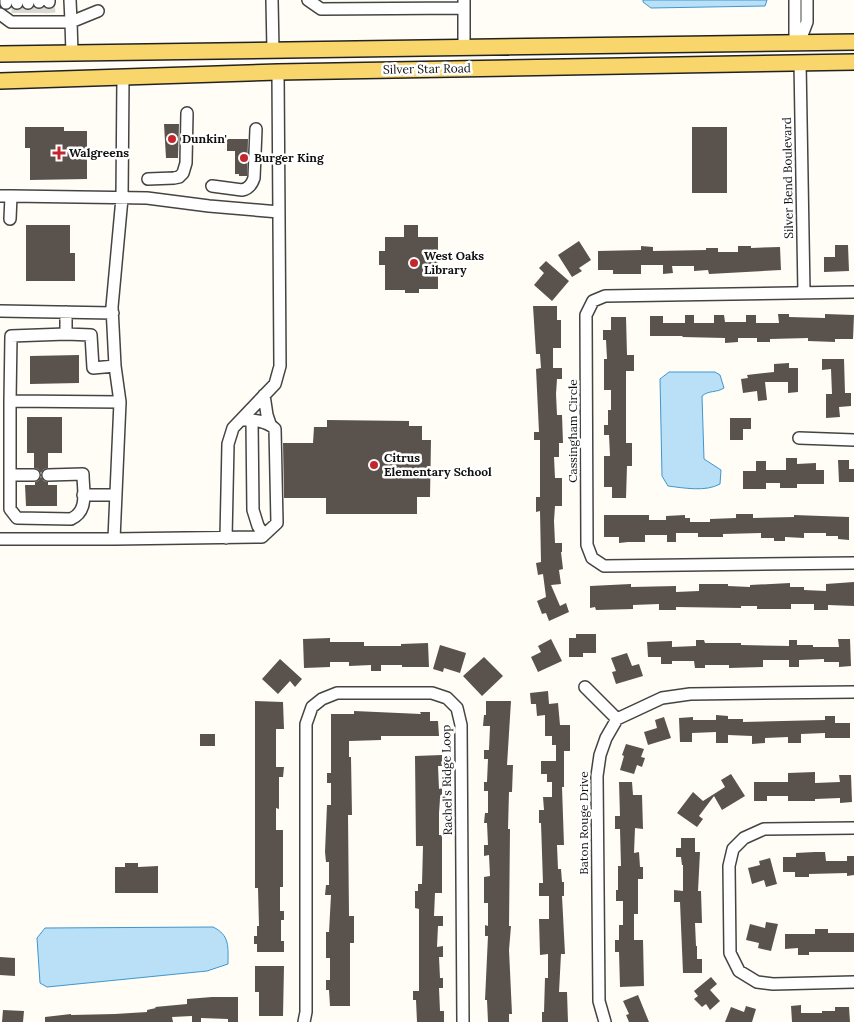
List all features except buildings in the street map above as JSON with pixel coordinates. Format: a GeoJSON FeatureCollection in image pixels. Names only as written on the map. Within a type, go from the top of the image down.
{"type":"FeatureCollection","features":[{"type":"Feature","properties":{"kind":"main road","name":"Silver Star Road"},"geometry":{"type":"LineString","coordinates":[[0,54],[854,42]]}},
{"type":"Feature","properties":{"kind":"main road"},"geometry":{"type":"LineString","coordinates":[[666,64],[668,56],[787,52],[794,50],[797,43]]}},
{"type":"Feature","properties":{"kind":"main road"},"geometry":{"type":"LineString","coordinates":[[278,72],[289,64],[303,60],[444,56],[458,48]]}},
{"type":"Feature","properties":{"kind":"main road"},"geometry":{"type":"LineString","coordinates":[[800,62],[814,51],[854,48]]}},
{"type":"Feature","properties":{"kind":"main road","name":"Silver Star Road"},"geometry":{"type":"LineString","coordinates":[[0,81],[278,72],[854,62]]}},
{"type":"Feature","properties":{"kind":"street"},"geometry":{"type":"LineString","coordinates":[[70,0],[72,53]]}},
{"type":"Feature","properties":{"kind":"street"},"geometry":{"type":"LineString","coordinates":[[272,0],[273,50]]}},
{"type":"Feature","properties":{"kind":"street"},"geometry":{"type":"LineString","coordinates":[[308,0],[321,9],[464,4],[458,48]]}},
{"type":"Feature","properties":{"kind":"street"},"geometry":{"type":"LineString","coordinates":[[795,0],[797,43]]}},
{"type":"Feature","properties":{"kind":"street"},"geometry":{"type":"LineString","coordinates":[[797,43],[807,22],[807,0]]}},
{"type":"Feature","properties":{"kind":"street"},"geometry":{"type":"LineString","coordinates":[[27,9],[71,22],[98,11]]}},
{"type":"Feature","properties":{"kind":"street","name":"Silver Bend Boulevard"},"geometry":{"type":"LineString","coordinates":[[800,62],[804,293]]}},
{"type":"Feature","properties":{"kind":"street"},"geometry":{"type":"LineString","coordinates":[[226,538],[228,444],[233,428],[247,420],[264,395],[275,384],[280,366],[278,72]]}},
{"type":"Feature","properties":{"kind":"street"},"geometry":{"type":"LineString","coordinates":[[114,539],[120,402],[115,366],[113,313],[122,198],[123,77]]}},
{"type":"Feature","properties":{"kind":"street"},"geometry":{"type":"LineString","coordinates":[[148,179],[179,178],[183,174],[186,163],[187,113]]}},
{"type":"Feature","properties":{"kind":"street"},"geometry":{"type":"LineString","coordinates":[[212,186],[242,190],[252,184],[254,178],[256,130]]}},
{"type":"Feature","properties":{"kind":"street"},"geometry":{"type":"LineString","coordinates":[[10,219],[5,196],[147,198],[279,212]]}},
{"type":"Feature","properties":{"kind":"street","name":"Cassingham Circle"},"geometry":{"type":"LineString","coordinates":[[854,292],[605,296],[593,301],[586,315],[587,545],[592,558],[604,566],[854,563]]}},
{"type":"Feature","properties":{"kind":"street"},"geometry":{"type":"LineString","coordinates":[[0,311],[113,313]]}},
{"type":"Feature","properties":{"kind":"street"},"geometry":{"type":"LineString","coordinates":[[66,312],[66,334]]}},
{"type":"Feature","properties":{"kind":"street"},"geometry":{"type":"LineString","coordinates":[[48,475],[83,474],[84,505],[78,515],[71,519],[17,518],[10,509],[11,336],[92,335],[92,368],[115,366]]}},
{"type":"Feature","properties":{"kind":"street"},"geometry":{"type":"LineString","coordinates":[[0,539],[262,537],[277,522],[275,429],[270,424],[266,415],[264,395]]}},
{"type":"Feature","properties":{"kind":"street"},"geometry":{"type":"LineString","coordinates":[[10,401],[120,402]]}},
{"type":"Feature","properties":{"kind":"street"},"geometry":{"type":"LineString","coordinates":[[247,420],[270,424]]}},
{"type":"Feature","properties":{"kind":"street"},"geometry":{"type":"LineString","coordinates":[[247,420],[253,510],[258,526],[264,535]]}},
{"type":"Feature","properties":{"kind":"street"},"geometry":{"type":"LineString","coordinates":[[799,438],[854,440]]}},
{"type":"Feature","properties":{"kind":"street"},"geometry":{"type":"LineString","coordinates":[[10,475],[34,475]]}},
{"type":"Feature","properties":{"kind":"street"},"geometry":{"type":"LineString","coordinates":[[83,495],[116,495]]}},
{"type":"Feature","properties":{"kind":"street"},"geometry":{"type":"LineString","coordinates":[[585,687],[617,719],[636,708],[662,698],[690,694],[854,692]]}},
{"type":"Feature","properties":{"kind":"street","name":"Rachel's Ridge Loop"},"geometry":{"type":"LineString","coordinates":[[304,1022],[306,1012],[306,724],[312,707],[322,699],[337,693],[432,693],[447,698],[457,708],[461,725],[463,1022]]}},
{"type":"Feature","properties":{"kind":"street","name":"Baton Rouge Drive"},"geometry":{"type":"LineString","coordinates":[[605,1022],[599,1001],[597,776],[600,755],[606,738],[617,719]]}},
{"type":"Feature","properties":{"kind":"street"},"geometry":{"type":"LineString","coordinates":[[854,828],[764,829],[744,838],[734,849],[729,866],[730,953],[739,972],[757,982],[773,984],[854,982]]}},
{"type":"Feature","properties":{"kind":"water"},"geometry":{"type":"Polygon","coordinates":[[[643,0],[767,0],[765,6],[651,8],[643,0]]]}},
{"type":"Feature","properties":{"kind":"water"},"geometry":{"type":"Polygon","coordinates":[[[669,372],[715,372],[720,375],[724,388],[702,396],[704,459],[721,470],[720,484],[708,488],[695,489],[668,486],[662,476],[660,379],[669,372]]]}},
{"type":"Feature","properties":{"kind":"water"},"geometry":{"type":"Polygon","coordinates":[[[213,927],[223,934],[227,942],[228,964],[207,971],[47,987],[40,983],[37,938],[45,928],[213,927]]]}},
{"type":"Feature","properties":{"kind":"tunnel"},"geometry":{"type":"LineString","coordinates":[[39,2],[39,13]]}},
{"type":"Feature","properties":{"kind":"tunnel"},"geometry":{"type":"LineString","coordinates":[[49,2],[50,13]]}},
{"type":"Feature","properties":{"kind":"tunnel"},"geometry":{"type":"LineString","coordinates":[[17,3],[17,13]]}},
{"type":"Feature","properties":{"kind":"tunnel"},"geometry":{"type":"LineString","coordinates":[[28,3],[28,13]]}},
{"type":"Feature","properties":{"kind":"place","name":"Dunkin'"},"geometry":{"type":"Point","coordinates":[172,139]}},
{"type":"Feature","properties":{"kind":"place","name":"Walgreens"},"geometry":{"type":"Point","coordinates":[59,153]}},
{"type":"Feature","properties":{"kind":"place","name":"Burger King"},"geometry":{"type":"Point","coordinates":[244,158]}},
{"type":"Feature","properties":{"kind":"place","name":"West Oaks Library"},"geometry":{"type":"Point","coordinates":[414,263]}},
{"type":"Feature","properties":{"kind":"place","name":"Citrus Elementary School"},"geometry":{"type":"Point","coordinates":[374,465]}}]}
